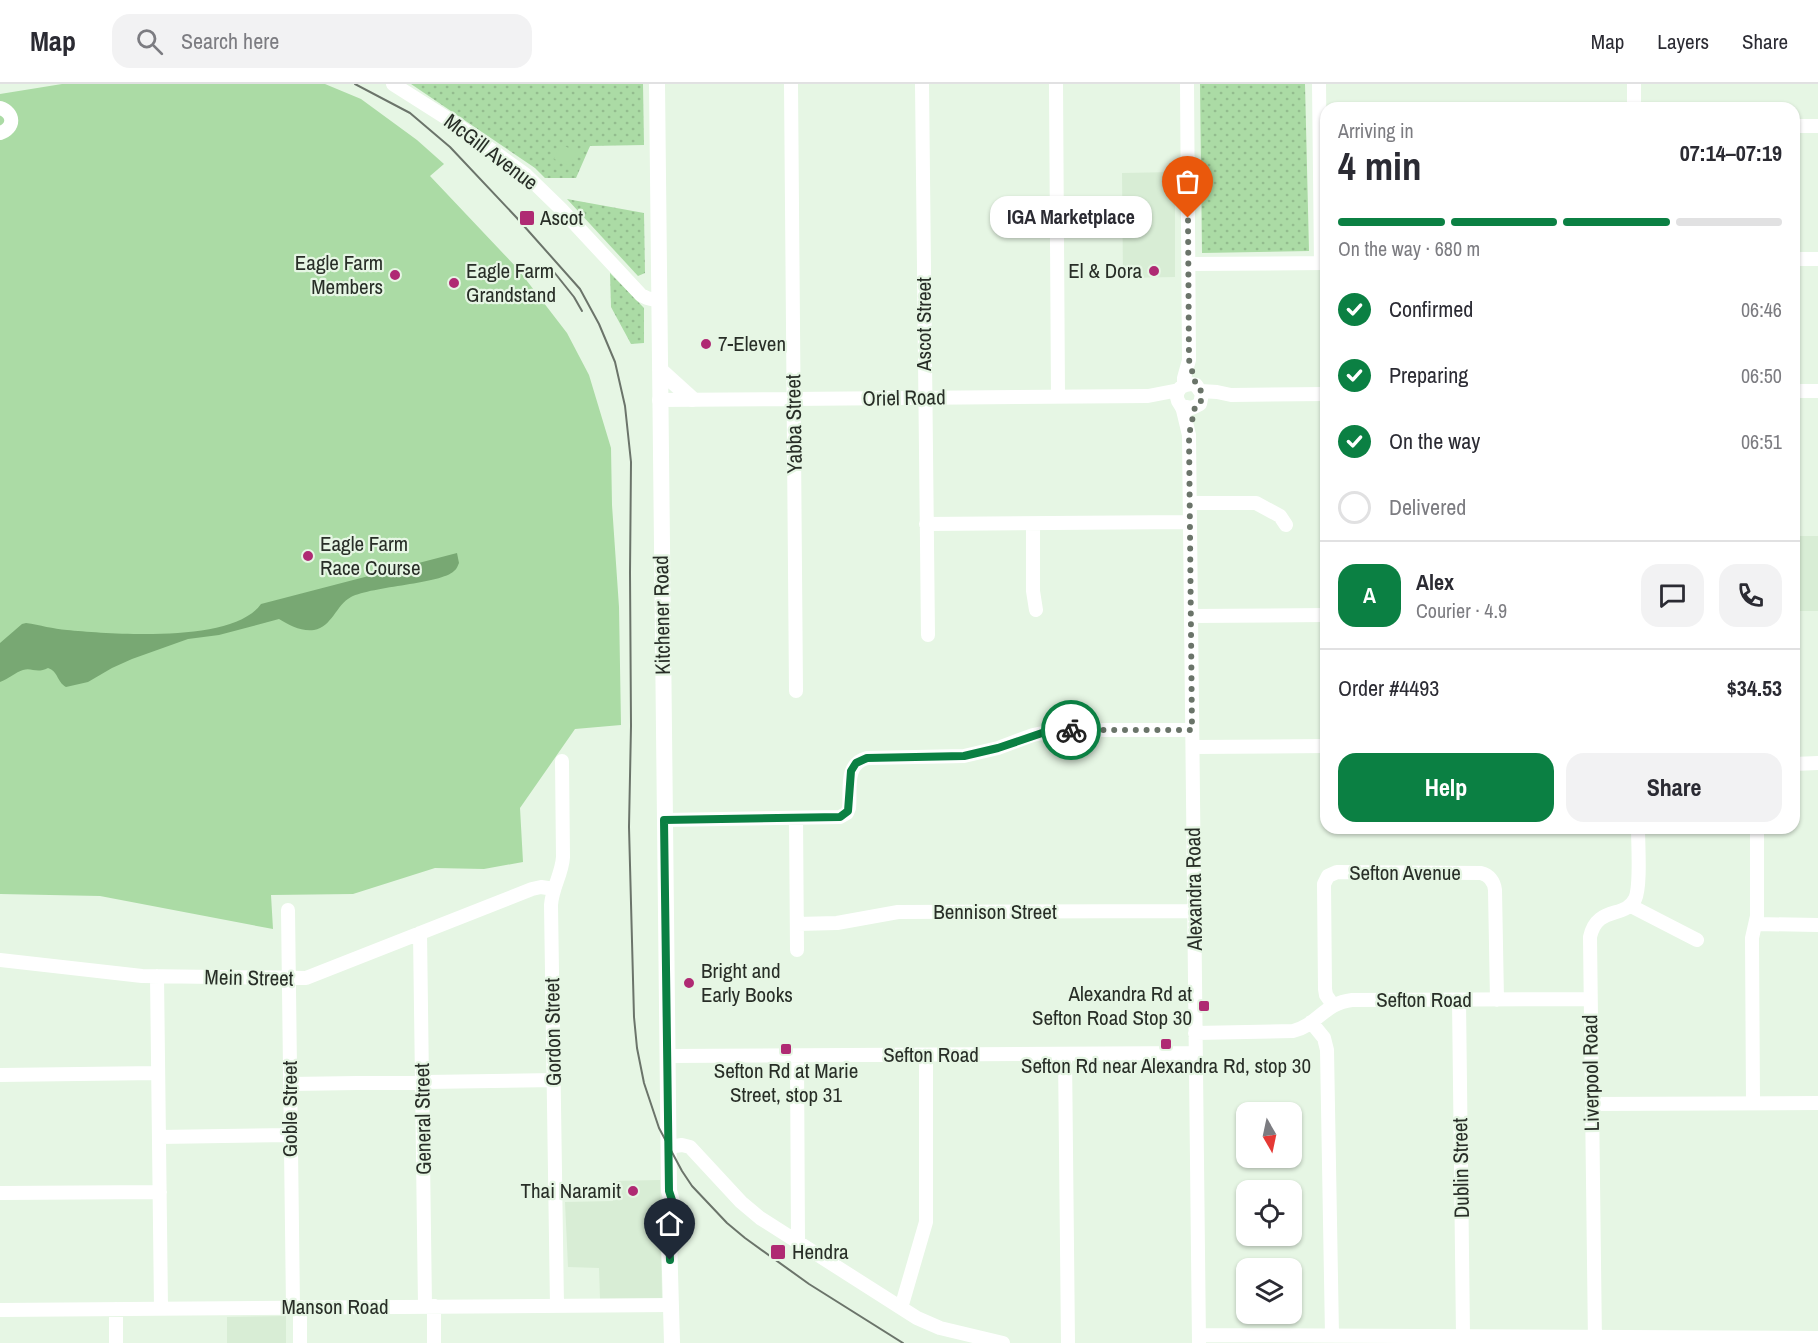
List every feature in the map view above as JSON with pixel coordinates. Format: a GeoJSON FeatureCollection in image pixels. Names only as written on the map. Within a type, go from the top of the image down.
{"type":"FeatureCollection","features":[{"type":"Feature","properties":{"kind":"main road","name":"Kitchener Road"},"geometry":{"type":"LineString","coordinates":[[657,84],[669,1191],[665,1199],[665,1214],[669,1237],[672,1343]]}},
{"type":"Feature","properties":{"kind":"main road"},"geometry":{"type":"LineString","coordinates":[[660,370],[692,399]]}},
{"type":"Feature","properties":{"kind":"street","name":"McGill Avenue"},"geometry":{"type":"LineString","coordinates":[[393,84],[456,124],[526,175],[641,295],[659,301]]}},
{"type":"Feature","properties":{"kind":"street","name":"Yabba Street"},"geometry":{"type":"LineString","coordinates":[[791,84],[796,691]]}},
{"type":"Feature","properties":{"kind":"street","name":"Ascot Street"},"geometry":{"type":"LineString","coordinates":[[922,84],[928,635]]}},
{"type":"Feature","properties":{"kind":"street"},"geometry":{"type":"LineString","coordinates":[[1056,84],[1058,396]]}},
{"type":"Feature","properties":{"kind":"street","name":"Alexandra Road"},"geometry":{"type":"LineString","coordinates":[[1187,84],[1199,1339]]}},
{"type":"Feature","properties":{"kind":"street"},"geometry":{"type":"LineString","coordinates":[[1319,84],[1321,102]]}},
{"type":"Feature","properties":{"kind":"street"},"geometry":{"type":"LineString","coordinates":[[1634,84],[1634,102]]}},
{"type":"Feature","properties":{"kind":"street"},"geometry":{"type":"LineString","coordinates":[[0,108],[10,114],[12,123],[0,134]]}},
{"type":"Feature","properties":{"kind":"street"},"geometry":{"type":"LineString","coordinates":[[1800,126],[1818,126]]}},
{"type":"Feature","properties":{"kind":"street"},"geometry":{"type":"LineString","coordinates":[[1800,259],[1818,259]]}},
{"type":"Feature","properties":{"kind":"street"},"geometry":{"type":"LineString","coordinates":[[1188,264],[1320,263]]}},
{"type":"Feature","properties":{"kind":"street"},"geometry":{"type":"LineString","coordinates":[[1800,391],[1818,391]]}},
{"type":"Feature","properties":{"kind":"street","name":"Oriel Road"},"geometry":{"type":"LineString","coordinates":[[659,400],[1320,394]]}},
{"type":"Feature","properties":{"kind":"street"},"geometry":{"type":"LineString","coordinates":[[1190,503],[1256,502],[1280,516],[1286,525]]}},
{"type":"Feature","properties":{"kind":"street"},"geometry":{"type":"LineString","coordinates":[[926,524],[1190,522]]}},
{"type":"Feature","properties":{"kind":"street"},"geometry":{"type":"LineString","coordinates":[[1033,524],[1033,591],[1036,610]]}},
{"type":"Feature","properties":{"kind":"street"},"geometry":{"type":"LineString","coordinates":[[1191,616],[1320,615]]}},
{"type":"Feature","properties":{"kind":"street"},"geometry":{"type":"LineString","coordinates":[[664,820],[836,818],[845,814],[849,808],[851,771],[856,763],[867,758],[964,756],[998,748],[1033,735],[1058,730],[1192,730]]}},
{"type":"Feature","properties":{"kind":"street"},"geometry":{"type":"LineString","coordinates":[[1193,747],[1320,746]]}},
{"type":"Feature","properties":{"kind":"street","name":"Gordon Street"},"geometry":{"type":"LineString","coordinates":[[557,1305],[551,905],[563,858],[562,761]]}},
{"type":"Feature","properties":{"kind":"street"},"geometry":{"type":"LineString","coordinates":[[1800,764],[1818,763]]}},
{"type":"Feature","properties":{"kind":"street"},"geometry":{"type":"LineString","coordinates":[[796,818],[797,950]]}},
{"type":"Feature","properties":{"kind":"street"},"geometry":{"type":"LineString","coordinates":[[1638,834],[1638,888],[1637,896],[1631,906],[1696,940]]}},
{"type":"Feature","properties":{"kind":"street"},"geometry":{"type":"LineString","coordinates":[[1753,1103],[1752,938],[1757,907],[1757,834]]}},
{"type":"Feature","properties":{"kind":"street","name":"Sefton Avenue"},"geometry":{"type":"LineString","coordinates":[[1333,1005],[1325,989],[1324,884],[1328,876],[1337,872],[1480,873],[1490,877],[1495,890],[1497,1000]]}},
{"type":"Feature","properties":{"kind":"street","name":"Mein Street"},"geometry":{"type":"LineString","coordinates":[[0,960],[142,976],[289,979],[313,976],[532,889],[542,887],[554,889]]}},
{"type":"Feature","properties":{"kind":"street","name":"Liverpool Road"},"geometry":{"type":"LineString","coordinates":[[1595,1340],[1590,937],[1592,929],[1603,916],[1631,906]]}},
{"type":"Feature","properties":{"kind":"street","name":"Goble Street"},"geometry":{"type":"LineString","coordinates":[[288,910],[290,1135],[300,1343]]}},
{"type":"Feature","properties":{"kind":"street","name":"Bennison Street"},"geometry":{"type":"LineString","coordinates":[[797,924],[837,922],[898,912],[1194,911]]}},
{"type":"Feature","properties":{"kind":"street"},"geometry":{"type":"LineString","coordinates":[[1756,924],[1818,925]]}},
{"type":"Feature","properties":{"kind":"street","name":"General Street"},"geometry":{"type":"LineString","coordinates":[[420,933],[429,1306],[434,1343]]}},
{"type":"Feature","properties":{"kind":"street"},"geometry":{"type":"LineString","coordinates":[[157,976],[161,1308]]}},
{"type":"Feature","properties":{"kind":"street","name":"Sefton Road"},"geometry":{"type":"LineString","coordinates":[[1195,1033],[1299,1030],[1333,1005],[1352,1000],[1590,999]]}},
{"type":"Feature","properties":{"kind":"street","name":"Dublin Street"},"geometry":{"type":"LineString","coordinates":[[1459,1000],[1463,1336]]}},
{"type":"Feature","properties":{"kind":"street"},"geometry":{"type":"LineString","coordinates":[[1311,1022],[1324,1038],[1328,1050],[1332,1335]]}},
{"type":"Feature","properties":{"kind":"street","name":"Sefton Road"},"geometry":{"type":"LineString","coordinates":[[668,1056],[1196,1053]]}},
{"type":"Feature","properties":{"kind":"street"},"geometry":{"type":"LineString","coordinates":[[1065,1054],[1068,1343]]}},
{"type":"Feature","properties":{"kind":"street"},"geometry":{"type":"LineString","coordinates":[[901,1308],[926,1222],[926,1055]]}},
{"type":"Feature","properties":{"kind":"street"},"geometry":{"type":"LineString","coordinates":[[797,1056],[798,1242]]}},
{"type":"Feature","properties":{"kind":"street"},"geometry":{"type":"LineString","coordinates":[[0,1075],[158,1073]]}},
{"type":"Feature","properties":{"kind":"street"},"geometry":{"type":"LineString","coordinates":[[290,1084],[555,1080]]}},
{"type":"Feature","properties":{"kind":"street"},"geometry":{"type":"LineString","coordinates":[[1592,1104],[1818,1103]]}},
{"type":"Feature","properties":{"kind":"street"},"geometry":{"type":"LineString","coordinates":[[159,1137],[290,1135]]}},
{"type":"Feature","properties":{"kind":"street"},"geometry":{"type":"LineString","coordinates":[[668,1147],[682,1145],[690,1148],[750,1211],[917,1318],[940,1328],[1004,1343]]}},
{"type":"Feature","properties":{"kind":"street"},"geometry":{"type":"LineString","coordinates":[[0,1193],[160,1192]]}},
{"type":"Feature","properties":{"kind":"street","name":"Manson Road"},"geometry":{"type":"LineString","coordinates":[[0,1310],[671,1305]]}},
{"type":"Feature","properties":{"kind":"street"},"geometry":{"type":"LineString","coordinates":[[116,1309],[116,1343]]}},
{"type":"Feature","properties":{"kind":"street"},"geometry":{"type":"LineString","coordinates":[[1199,1339],[1332,1335],[1595,1340],[1818,1338]]}},
{"type":"Feature","properties":{"kind":"shaded area","name":"Eagle Farm Race Course"},"geometry":{"type":"Polygon","coordinates":[[[62,84],[325,84],[361,99],[417,140],[444,164],[430,176],[517,268],[567,333],[589,375],[611,448],[612,505],[619,607],[621,725],[575,729],[520,808],[523,862],[484,869],[435,868],[353,894],[271,895],[273,929],[100,896],[0,894],[0,94],[62,84]]]}},
{"type":"Feature","properties":{"kind":"shaded area"},"geometry":{"type":"Polygon","coordinates":[[[411,84],[643,84],[644,145],[590,146],[576,178],[545,178],[535,168],[411,84]]]}},
{"type":"Feature","properties":{"kind":"shaded area"},"geometry":{"type":"Polygon","coordinates":[[[1200,84],[1305,84],[1309,251],[1202,253],[1200,84]]]}},
{"type":"Feature","properties":{"kind":"shaded area"},"geometry":{"type":"Polygon","coordinates":[[[561,144],[576,152],[570,166],[554,159],[561,144]]]}},
{"type":"Feature","properties":{"kind":"shaded area"},"geometry":{"type":"Polygon","coordinates":[[[1175,172],[1175,277],[1123,278],[1122,173],[1175,172]]]}},
{"type":"Feature","properties":{"kind":"shaded area"},"geometry":{"type":"Polygon","coordinates":[[[567,199],[644,213],[645,273],[638,276],[567,199]]]}},
{"type":"Feature","properties":{"kind":"shaded area"},"geometry":{"type":"Polygon","coordinates":[[[610,273],[644,308],[644,343],[631,344],[611,307],[610,273]]]}},
{"type":"Feature","properties":{"kind":"shaded area"},"geometry":{"type":"Polygon","coordinates":[[[1800,536],[1818,536],[1818,611],[1800,611],[1800,536]]]}},
{"type":"Feature","properties":{"kind":"shaded area"},"geometry":{"type":"Polygon","coordinates":[[[457,553],[458,566],[447,575],[351,597],[341,605],[325,625],[314,630],[300,629],[279,619],[219,635],[188,639],[132,659],[88,682],[66,687],[48,668],[23,670],[0,682],[0,643],[22,624],[112,633],[170,634],[199,631],[225,626],[246,617],[261,604],[457,553]]]}},
{"type":"Feature","properties":{"kind":"shaded area"},"geometry":{"type":"Polygon","coordinates":[[[660,1180],[662,1299],[600,1299],[599,1268],[568,1267],[565,1202],[613,1201],[612,1181],[660,1180]]]}},
{"type":"Feature","properties":{"kind":"shaded area"},"geometry":{"type":"Polygon","coordinates":[[[286,1316],[286,1343],[227,1343],[227,1317],[286,1316]]]}},
{"type":"Feature","properties":{"kind":"railway"},"geometry":{"type":"LineString","coordinates":[[355,84],[410,113],[450,147],[516,217],[580,289],[599,324],[615,362],[625,406],[631,462],[629,827],[634,1017],[644,1083],[659,1128],[692,1186],[727,1223],[809,1284],[903,1343]]}},
{"type":"Feature","properties":{"kind":"railway"},"geometry":{"type":"LineString","coordinates":[[554,272],[582,311]]}},
{"type":"Feature","properties":{"kind":"way so far"},"geometry":{"type":"LineString","coordinates":[[1071,730],[1192,730],[1189,435],[1195,407],[1200,404],[1202,397],[1189,360],[1188,218]]}},
{"type":"Feature","properties":{"kind":"place","name":"Ascot"},"geometry":{"type":"Point","coordinates":[527,218]}},
{"type":"Feature","properties":{"kind":"place","name":"IGA Marketplace"},"geometry":{"type":"Point","coordinates":[1188,218]}},
{"type":"Feature","properties":{"kind":"place","name":"El & Dora"},"geometry":{"type":"Point","coordinates":[1154,271]}},
{"type":"Feature","properties":{"kind":"place","name":"Eagle Farm Members"},"geometry":{"type":"Point","coordinates":[395,275]}},
{"type":"Feature","properties":{"kind":"place","name":"Eagle Farm Grandstand"},"geometry":{"type":"Point","coordinates":[454,283]}},
{"type":"Feature","properties":{"kind":"place","name":"7-Eleven"},"geometry":{"type":"Point","coordinates":[706,344]}},
{"type":"Feature","properties":{"kind":"place","name":"Eagle Farm Race Course"},"geometry":{"type":"Point","coordinates":[308,556]}},
{"type":"Feature","properties":{"kind":"place","name":"Bright and Early Books"},"geometry":{"type":"Point","coordinates":[689,983]}},
{"type":"Feature","properties":{"kind":"place","name":"Alexandra Rd at Sefton Road Stop 30"},"geometry":{"type":"Point","coordinates":[1204,1006]}},
{"type":"Feature","properties":{"kind":"place","name":"Sefton Rd near Alexandra Rd, stop 30"},"geometry":{"type":"Point","coordinates":[1166,1044]}},
{"type":"Feature","properties":{"kind":"place","name":"Sefton Rd at Marie Street, stop 31"},"geometry":{"type":"Point","coordinates":[786,1049]}},
{"type":"Feature","properties":{"kind":"place","name":"Thai Naramit"},"geometry":{"type":"Point","coordinates":[633,1191]}},
{"type":"Feature","properties":{"kind":"place","name":"Hendra"},"geometry":{"type":"Point","coordinates":[778,1252]}},
{"type":"Feature","properties":{"kind":"route"},"geometry":{"type":"LineString","coordinates":[[670,1260],[672,1200],[669,1191],[664,820],[840,817],[848,811],[851,771],[861,759],[964,756],[998,748],[1045,732],[1071,730]]}}]}
